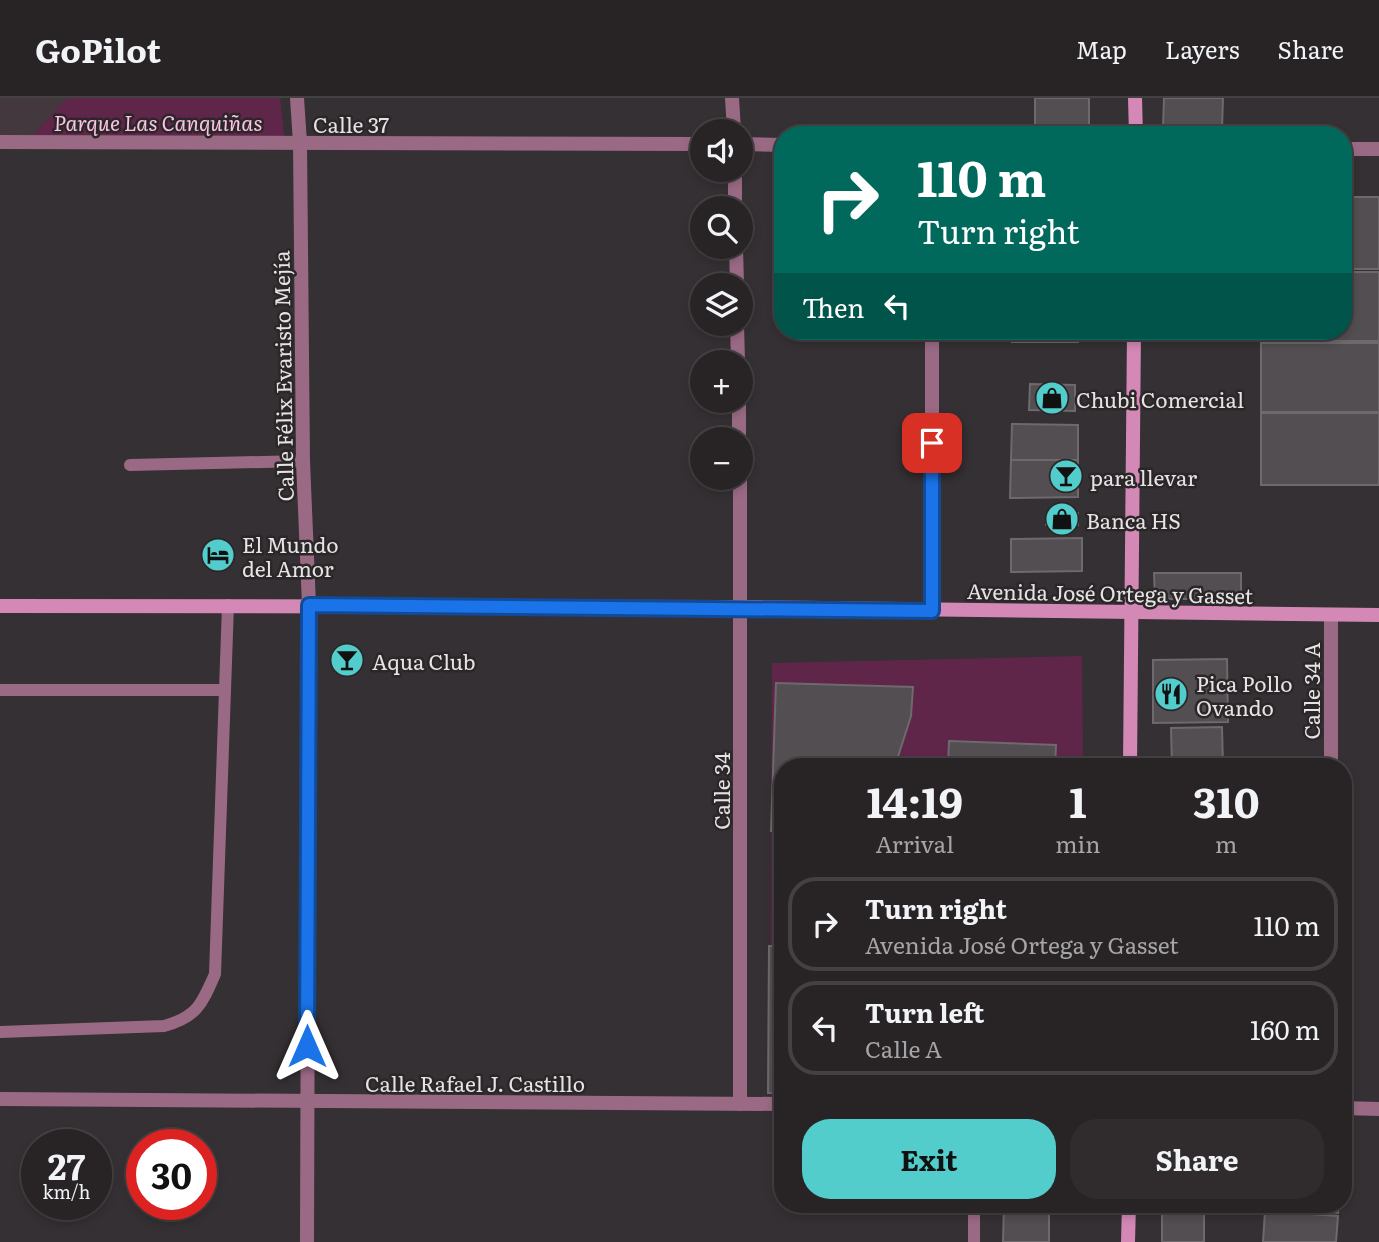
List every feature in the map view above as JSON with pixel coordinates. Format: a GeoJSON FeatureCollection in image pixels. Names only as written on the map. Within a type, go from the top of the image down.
{"type":"FeatureCollection","features":[{"type":"Feature","properties":{"kind":"main road"},"geometry":{"type":"LineString","coordinates":[[1135,98],[1136,126]]}},
{"type":"Feature","properties":{"kind":"main road"},"geometry":{"type":"LineString","coordinates":[[1130,758],[1134,340]]}},
{"type":"Feature","properties":{"kind":"main road","name":"Avenida José Ortega y Gasset"},"geometry":{"type":"LineString","coordinates":[[0,606],[742,607],[1130,614],[1379,615]]}},
{"type":"Feature","properties":{"kind":"main road"},"geometry":{"type":"LineString","coordinates":[[1128,1242],[1129,1213]]}},
{"type":"Feature","properties":{"kind":"street","name":"Calle Félix Evaristo Mejía"},"geometry":{"type":"LineString","coordinates":[[296,98],[300,144],[303,461],[309,605],[307,1242]]}},
{"type":"Feature","properties":{"kind":"street"},"geometry":{"type":"LineString","coordinates":[[732,98],[733,119]]}},
{"type":"Feature","properties":{"kind":"street","name":"Calle 37"},"geometry":{"type":"LineString","coordinates":[[0,142],[690,144]]}},
{"type":"Feature","properties":{"kind":"street"},"geometry":{"type":"LineString","coordinates":[[753,144],[774,145]]}},
{"type":"Feature","properties":{"kind":"street"},"geometry":{"type":"LineString","coordinates":[[1352,149],[1379,149]]}},
{"type":"Feature","properties":{"kind":"street"},"geometry":{"type":"LineString","coordinates":[[932,340],[932,611]]}},
{"type":"Feature","properties":{"kind":"street","name":"Calle 34"},"geometry":{"type":"LineString","coordinates":[[740,490],[740,1104]]}},
{"type":"Feature","properties":{"kind":"street","name":"Calle 34 A"},"geometry":{"type":"LineString","coordinates":[[1331,615],[1331,758]]}},
{"type":"Feature","properties":{"kind":"street","name":"Calle Rafael J. Castillo"},"geometry":{"type":"LineString","coordinates":[[0,1099],[774,1104]]}},
{"type":"Feature","properties":{"kind":"street"},"geometry":{"type":"LineString","coordinates":[[1352,1108],[1379,1109]]}},
{"type":"Feature","properties":{"kind":"lane"},"geometry":{"type":"LineString","coordinates":[[130,465],[303,461]]}},
{"type":"Feature","properties":{"kind":"lane"},"geometry":{"type":"LineString","coordinates":[[0,1032],[164,1026],[180,1022],[200,1008],[215,974],[228,605]]}},
{"type":"Feature","properties":{"kind":"lane"},"geometry":{"type":"LineString","coordinates":[[0,690],[225,690]]}},
{"type":"Feature","properties":{"kind":"lane"},"geometry":{"type":"LineString","coordinates":[[974,1213],[974,1242]]}},
{"type":"Feature","properties":{"kind":"shaded area"},"geometry":{"type":"Polygon","coordinates":[[[0,98],[67,98],[31,137],[0,136],[0,98]]]}},
{"type":"Feature","properties":{"kind":"green space","name":"Parque Las Canquiñas"},"geometry":{"type":"Polygon","coordinates":[[[67,98],[280,98],[285,143],[31,137],[67,98]]]}},
{"type":"Feature","properties":{"kind":"green space"},"geometry":{"type":"Polygon","coordinates":[[[1082,656],[1083,758],[774,758],[774,1085],[770,1085],[772,663],[1082,656]]]}},
{"type":"Feature","properties":{"kind":"building"},"geometry":{"type":"Polygon","coordinates":[[[1035,98],[1089,98],[1089,126],[1035,126],[1035,98]]]}},
{"type":"Feature","properties":{"kind":"building"},"geometry":{"type":"Polygon","coordinates":[[[1164,98],[1223,98],[1222,126],[1163,126],[1164,98]]]}},
{"type":"Feature","properties":{"kind":"building"},"geometry":{"type":"Polygon","coordinates":[[[1352,197],[1379,197],[1379,269],[1352,269],[1352,197]]]}},
{"type":"Feature","properties":{"kind":"building"},"geometry":{"type":"Polygon","coordinates":[[[1352,272],[1379,272],[1379,341],[1261,341],[1352,340],[1352,272]]]}},
{"type":"Feature","properties":{"kind":"building"},"geometry":{"type":"Polygon","coordinates":[[[1012,340],[1078,340],[1078,342],[1012,340]]]}},
{"type":"Feature","properties":{"kind":"building"},"geometry":{"type":"Polygon","coordinates":[[[1261,343],[1379,343],[1379,412],[1261,412],[1261,343]]]}},
{"type":"Feature","properties":{"kind":"building","name":"Chubi Comercial"},"geometry":{"type":"Polygon","coordinates":[[[1030,384],[1075,385],[1075,411],[1029,410],[1030,384]]]}},
{"type":"Feature","properties":{"kind":"building"},"geometry":{"type":"Polygon","coordinates":[[[1261,413],[1379,413],[1379,485],[1261,485],[1261,413]]]}},
{"type":"Feature","properties":{"kind":"building"},"geometry":{"type":"Polygon","coordinates":[[[1012,424],[1078,425],[1078,460],[1011,460],[1012,424]]]}},
{"type":"Feature","properties":{"kind":"building"},"geometry":{"type":"Polygon","coordinates":[[[1011,460],[1078,460],[1078,497],[1010,498],[1011,460]]]}},
{"type":"Feature","properties":{"kind":"building","name":"Banca HS"},"geometry":{"type":"Polygon","coordinates":[[[1047,513],[1078,513],[1078,525],[1046,525],[1047,513]]]}},
{"type":"Feature","properties":{"kind":"building"},"geometry":{"type":"Polygon","coordinates":[[[1082,538],[1082,571],[1011,572],[1011,539],[1082,538]]]}},
{"type":"Feature","properties":{"kind":"building"},"geometry":{"type":"Polygon","coordinates":[[[1154,573],[1241,573],[1241,599],[1155,599],[1154,573]]]}},
{"type":"Feature","properties":{"kind":"building"},"geometry":{"type":"Polygon","coordinates":[[[1227,659],[1228,722],[1153,723],[1153,660],[1227,659]]]}},
{"type":"Feature","properties":{"kind":"building"},"geometry":{"type":"Polygon","coordinates":[[[776,683],[913,687],[911,716],[898,758],[774,758],[774,831],[771,831],[776,683]]]}},
{"type":"Feature","properties":{"kind":"building"},"geometry":{"type":"Polygon","coordinates":[[[1222,727],[1223,758],[1172,758],[1171,728],[1222,727]]]}},
{"type":"Feature","properties":{"kind":"building"},"geometry":{"type":"Polygon","coordinates":[[[949,741],[1056,745],[1055,758],[948,758],[949,741]]]}},
{"type":"Feature","properties":{"kind":"building"},"geometry":{"type":"Polygon","coordinates":[[[769,946],[774,946],[774,1093],[768,1093],[769,946]]]}},
{"type":"Feature","properties":{"kind":"building"},"geometry":{"type":"Polygon","coordinates":[[[1004,1213],[1049,1213],[1049,1242],[1003,1242],[1004,1213]]]}},
{"type":"Feature","properties":{"kind":"building"},"geometry":{"type":"Polygon","coordinates":[[[1162,1213],[1204,1213],[1204,1242],[1162,1242],[1162,1213]]]}},
{"type":"Feature","properties":{"kind":"building"},"geometry":{"type":"Polygon","coordinates":[[[1265,1213],[1338,1216],[1336,1242],[1263,1242],[1265,1213]]]}},
{"type":"Feature","properties":{"kind":"place","name":"Chubi Comercial"},"geometry":{"type":"Point","coordinates":[1052,398]}},
{"type":"Feature","properties":{"kind":"place","name":"para llevar"},"geometry":{"type":"Point","coordinates":[1066,476]}},
{"type":"Feature","properties":{"kind":"place","name":"Banca HS"},"geometry":{"type":"Point","coordinates":[1062,519]}},
{"type":"Feature","properties":{"kind":"place","name":"El Mundo del Amor"},"geometry":{"type":"Point","coordinates":[218,555]}},
{"type":"Feature","properties":{"kind":"place","name":"Aqua Club"},"geometry":{"type":"Point","coordinates":[347,660]}},
{"type":"Feature","properties":{"kind":"place","name":"Pica Pollo Ovando"},"geometry":{"type":"Point","coordinates":[1171,694]}},
{"type":"Feature","properties":{"kind":"route"},"geometry":{"type":"LineString","coordinates":[[307,1046],[309,605],[742,607],[932,611],[932,443]]}}]}
